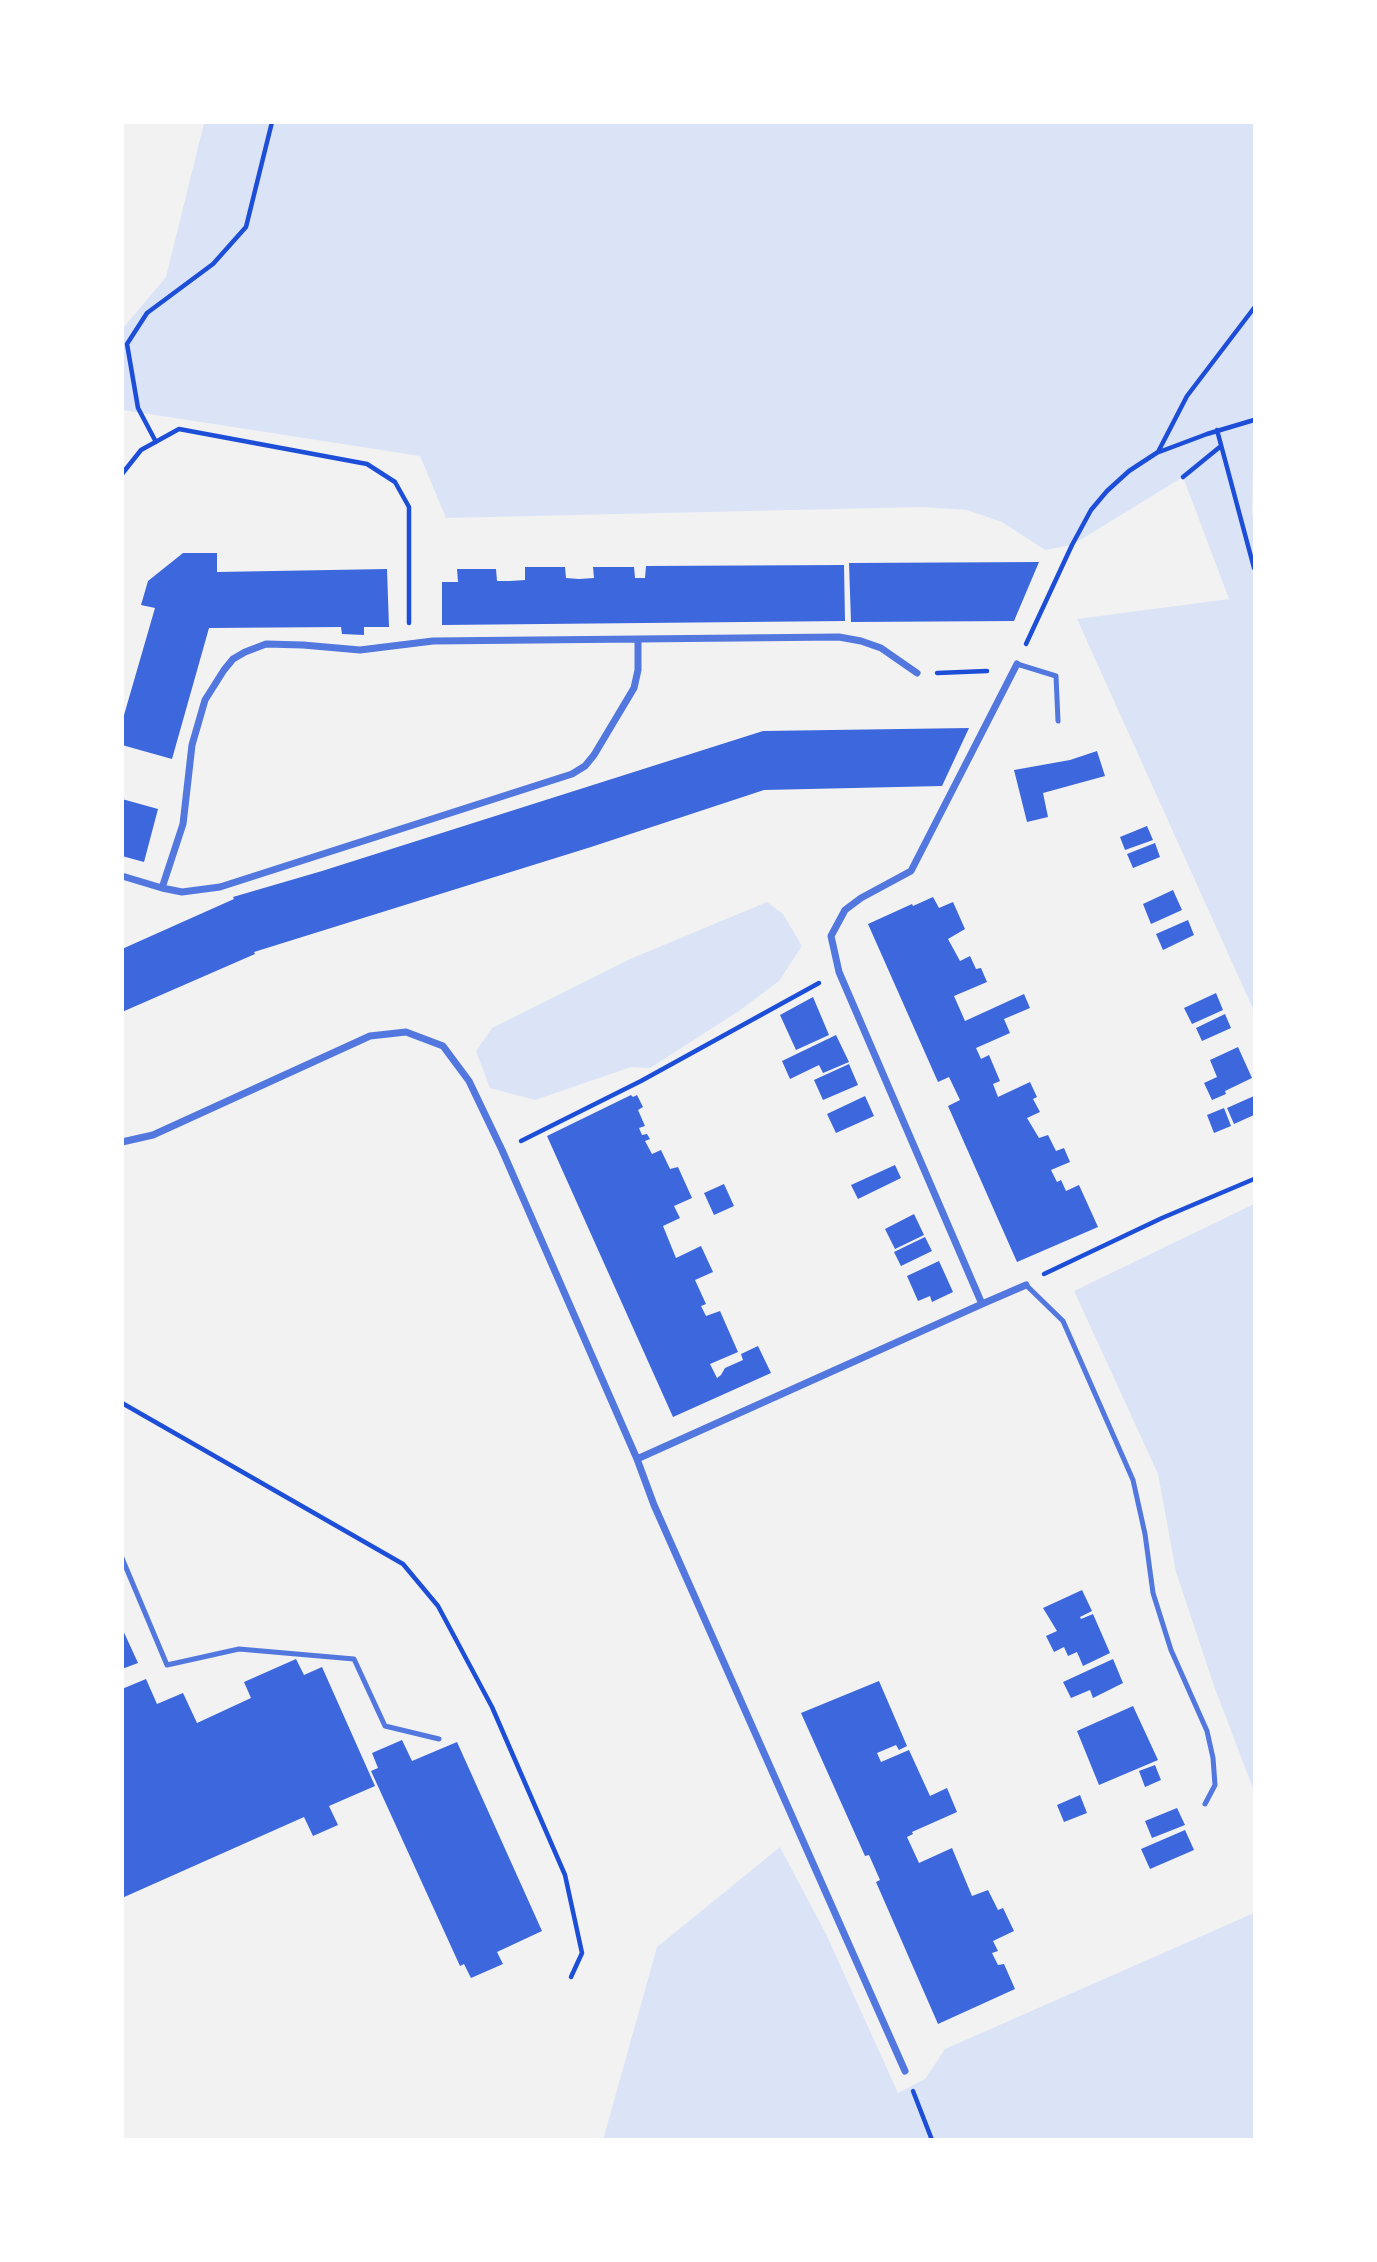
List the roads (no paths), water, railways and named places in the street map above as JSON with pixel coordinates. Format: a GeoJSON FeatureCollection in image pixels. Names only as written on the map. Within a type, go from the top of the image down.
{"type":"FeatureCollection","features":[{"type":"Feature","properties":{"kind":"street"},"geometry":{"type":"LineString","coordinates":[[162,888],[183,824],[191,745],[202,707],[233,659],[256,646],[303,645],[360,650],[471,640],[839,637],[881,648],[917,673]]}},
{"type":"Feature","properties":{"kind":"street"},"geometry":{"type":"LineString","coordinates":[[122,876],[182,892],[220,887],[572,774],[585,766],[594,755],[634,688],[638,670],[638,639]]}},
{"type":"Feature","properties":{"kind":"street"},"geometry":{"type":"LineString","coordinates":[[982,1304],[839,972],[831,936],[845,910],[861,898],[911,871],[1017,664]]}},
{"type":"Feature","properties":{"kind":"street"},"geometry":{"type":"LineString","coordinates":[[122,1142],[153,1135],[370,1036],[406,1032],[443,1046],[469,1081],[905,2071]]}},
{"type":"Feature","properties":{"kind":"street"},"geometry":{"type":"LineString","coordinates":[[637,1459],[1026,1285]]}},
{"type":"Feature","properties":{"kind":"lane"},"geometry":{"type":"LineString","coordinates":[[1017,664],[1056,676],[1058,722]]}},
{"type":"Feature","properties":{"kind":"lane"},"geometry":{"type":"LineString","coordinates":[[1026,1285],[1063,1321],[1133,1480],[1145,1534],[1153,1593],[1171,1650],[1207,1731],[1213,1758],[1215,1784],[1205,1804]]}},
{"type":"Feature","properties":{"kind":"lane"},"geometry":{"type":"LineString","coordinates":[[122,1558],[167,1665],[239,1648],[354,1659],[385,1726],[439,1739]]}}]}
